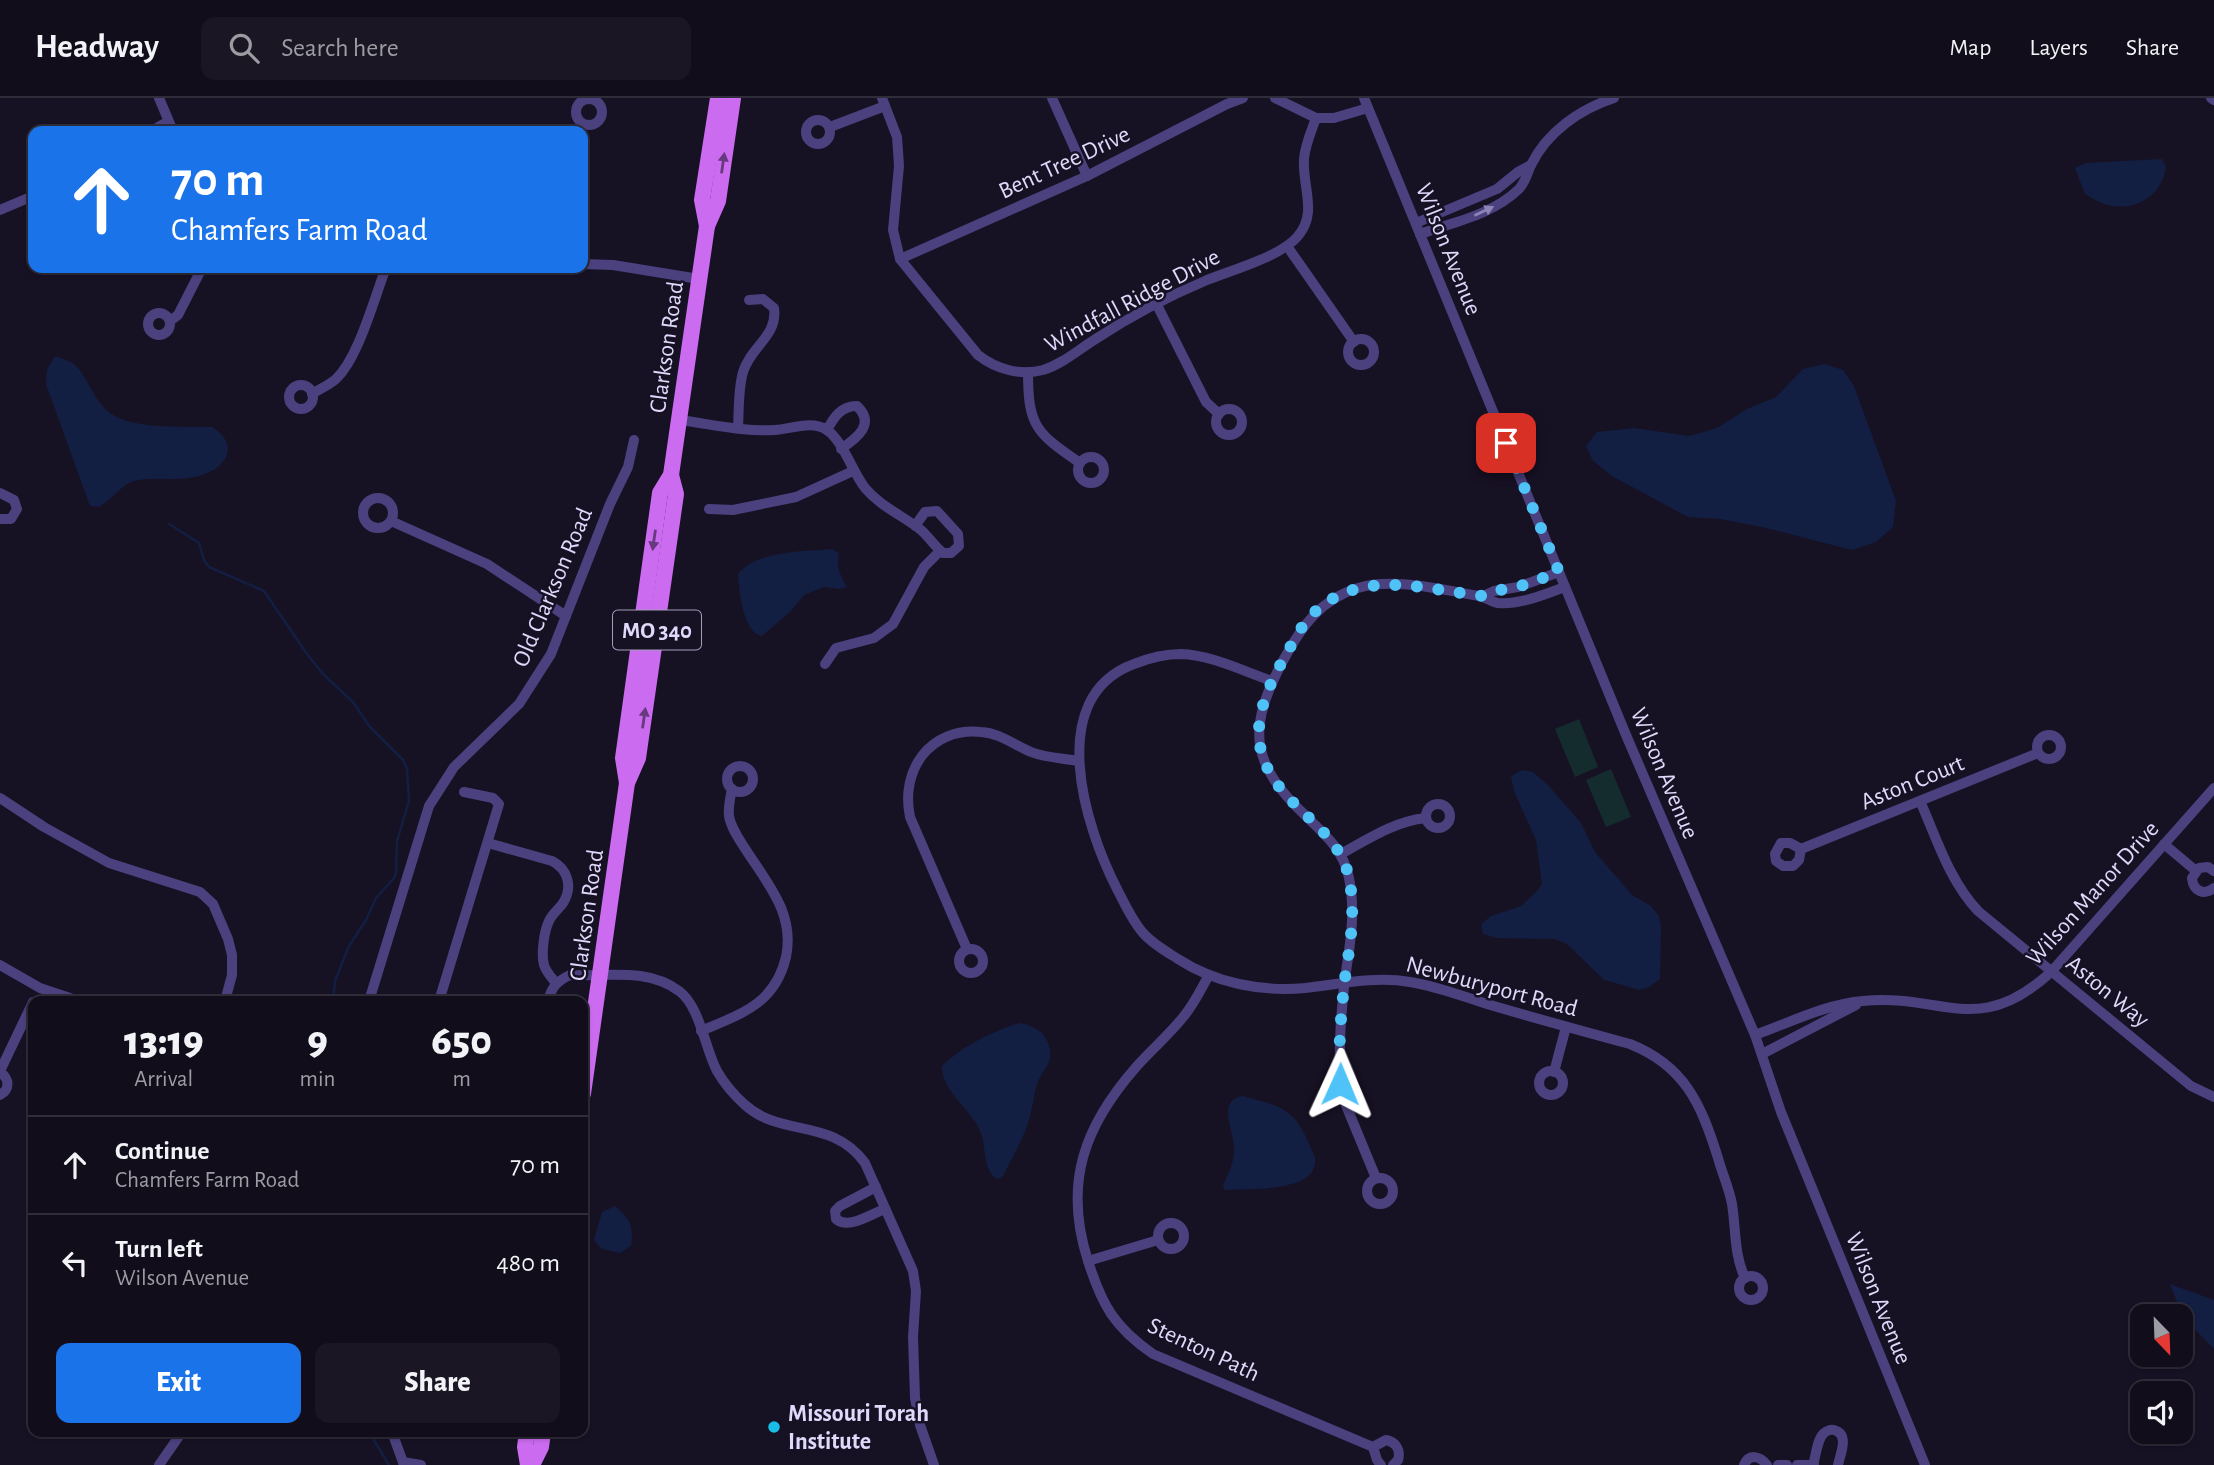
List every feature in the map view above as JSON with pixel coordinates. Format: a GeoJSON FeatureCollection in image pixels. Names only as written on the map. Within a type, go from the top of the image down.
{"type":"FeatureCollection","features":[{"type":"Feature","properties":{"kind":"main road","name":"Clarkson Road"},"geometry":{"type":"LineString","coordinates":[[707,226],[702,200],[718,98]]}},
{"type":"Feature","properties":{"kind":"main road","name":"Clarkson Road"},"geometry":{"type":"LineString","coordinates":[[588,1059],[627,783],[638,758],[676,494],[671,475],[699,279],[707,226],[718,201],[733,98]]}},
{"type":"Feature","properties":{"kind":"main road"},"geometry":{"type":"LineString","coordinates":[[526,1437],[525,1447],[530,1465]]}},
{"type":"Feature","properties":{"kind":"main road"},"geometry":{"type":"LineString","coordinates":[[530,1465],[541,1447],[542,1437]]}},
{"type":"Feature","properties":{"kind":"street"},"geometry":{"type":"LineString","coordinates":[[159,98],[170,126]]}},
{"type":"Feature","properties":{"kind":"street"},"geometry":{"type":"LineString","coordinates":[[1052,98],[1087,176]]}},
{"type":"Feature","properties":{"kind":"street","name":"Bent Tree Drive"},"geometry":{"type":"LineString","coordinates":[[900,260],[1087,176],[1243,98]]}},
{"type":"Feature","properties":{"kind":"street"},"geometry":{"type":"LineString","coordinates":[[1275,98],[1316,118],[1334,118],[1366,103]]}},
{"type":"Feature","properties":{"kind":"street"},"geometry":{"type":"LineString","coordinates":[[1418,228],[1465,220],[1502,203],[1527,180],[1531,165],[1554,134],[1583,111],[1614,98]]}},
{"type":"Feature","properties":{"kind":"street"},"geometry":{"type":"LineString","coordinates":[[830,127],[883,102],[897,136],[899,166],[894,230],[900,260]]}},
{"type":"Feature","properties":{"kind":"street","name":"Wilson Avenue"},"geometry":{"type":"LineString","coordinates":[[1366,103],[1626,736],[1755,1035],[1781,1112],[1924,1465]]}},
{"type":"Feature","properties":{"kind":"street"},"geometry":{"type":"LineString","coordinates":[[1316,118],[1304,160],[1309,201],[1307,222],[1297,238],[1287,246],[1354,342]]}},
{"type":"Feature","properties":{"kind":"street"},"geometry":{"type":"LineString","coordinates":[[0,210],[28,198]]}},
{"type":"Feature","properties":{"kind":"street","name":"Windfall Ridge Drive"},"geometry":{"type":"LineString","coordinates":[[900,260],[978,355],[988,363],[1010,371],[1028,372],[1064,361],[1095,339],[1157,305],[1204,281],[1287,246]]}},
{"type":"Feature","properties":{"kind":"street"},"geometry":{"type":"LineString","coordinates":[[588,264],[613,265],[699,279]]}},
{"type":"Feature","properties":{"kind":"street"},"geometry":{"type":"LineString","coordinates":[[170,321],[178,315],[199,273]]}},
{"type":"Feature","properties":{"kind":"street"},"geometry":{"type":"LineString","coordinates":[[312,394],[335,380],[348,363],[384,273]]}},
{"type":"Feature","properties":{"kind":"street"},"geometry":{"type":"LineString","coordinates":[[738,428],[743,373],[753,352],[773,328],[775,317],[774,308],[763,299],[748,300]]}},
{"type":"Feature","properties":{"kind":"street"},"geometry":{"type":"LineString","coordinates":[[1157,305],[1206,402],[1219,414]]}},
{"type":"Feature","properties":{"kind":"street"},"geometry":{"type":"LineString","coordinates":[[1028,372],[1028,404],[1039,429],[1047,439],[1080,463]]}},
{"type":"Feature","properties":{"kind":"street"},"geometry":{"type":"LineString","coordinates":[[827,430],[836,415],[847,407],[857,406],[864,412],[866,423],[863,431],[841,449]]}},
{"type":"Feature","properties":{"kind":"street"},"geometry":{"type":"LineString","coordinates":[[679,420],[738,428],[778,430],[817,426],[827,430],[853,471],[880,503],[915,526],[931,539],[940,551],[947,554],[956,551],[960,540],[944,517],[937,512],[925,512],[915,526]]}},
{"type":"Feature","properties":{"kind":"street","name":"Old Clarkson Road"},"geometry":{"type":"LineString","coordinates":[[371,996],[429,806],[454,767],[502,722],[531,688],[551,654],[628,467],[634,440]]}},
{"type":"Feature","properties":{"kind":"street"},"geometry":{"type":"LineString","coordinates":[[709,509],[733,510],[796,497],[853,471]]}},
{"type":"Feature","properties":{"kind":"street"},"geometry":{"type":"LineString","coordinates":[[0,493],[14,500],[17,509],[10,519],[0,519]]}},
{"type":"Feature","properties":{"kind":"street"},"geometry":{"type":"LineString","coordinates":[[391,521],[487,564],[565,616]]}},
{"type":"Feature","properties":{"kind":"street"},"geometry":{"type":"LineString","coordinates":[[825,664],[836,648],[874,638],[893,624],[924,567],[940,551]]}},
{"type":"Feature","properties":{"kind":"street"},"geometry":{"type":"LineString","coordinates":[[1483,596],[1559,572]]}},
{"type":"Feature","properties":{"kind":"street"},"geometry":{"type":"LineString","coordinates":[[1376,1178],[1343,1098],[1340,1084],[1345,981],[1353,919],[1349,875],[1341,854],[1332,841],[1277,787],[1264,761],[1258,727],[1272,681],[1307,620],[1331,600],[1356,589],[1389,584],[1483,596],[1495,603],[1508,603],[1565,587]]}},
{"type":"Feature","properties":{"kind":"street","name":"Newburyport Road"},"geometry":{"type":"LineString","coordinates":[[1272,681],[1189,655],[1164,655],[1130,665],[1106,680],[1090,704],[1080,738],[1080,782],[1091,827],[1108,872],[1144,935],[1181,961],[1209,975],[1256,988],[1306,988],[1345,981],[1411,982],[1647,1051],[1675,1072],[1699,1103],[1731,1203],[1739,1265],[1745,1278]]}},
{"type":"Feature","properties":{"kind":"street"},"geometry":{"type":"LineString","coordinates":[[967,949],[910,817],[907,794],[912,769],[925,751],[936,743],[970,731],[997,735],[1040,755],[1079,761]]}},
{"type":"Feature","properties":{"kind":"street","name":"Aston Court"},"geometry":{"type":"LineString","coordinates":[[1801,849],[2038,753]]}},
{"type":"Feature","properties":{"kind":"street","name":"Wilson Manor Drive"},"geometry":{"type":"LineString","coordinates":[[1755,1035],[1836,1006],[1864,1001],[1885,1000],[1981,1010],[2013,1000],[2034,988],[2051,972],[2214,788]]}},
{"type":"Feature","properties":{"kind":"street"},"geometry":{"type":"LineString","coordinates":[[701,1031],[750,1010],[770,992],[783,967],[789,938],[784,912],[735,834],[729,818],[728,804],[732,789]]}},
{"type":"Feature","properties":{"kind":"street"},"geometry":{"type":"LineString","coordinates":[[441,996],[499,804],[494,798],[464,792]]}},
{"type":"Feature","properties":{"kind":"street"},"geometry":{"type":"LineString","coordinates":[[0,798],[44,827],[109,863],[200,892],[213,904],[228,939],[232,955],[232,975],[226,996]]}},
{"type":"Feature","properties":{"kind":"street","name":"Aston Way"},"geometry":{"type":"LineString","coordinates":[[1920,801],[1953,877],[1978,911],[2191,1086],[2214,1097]]}},
{"type":"Feature","properties":{"kind":"street"},"geometry":{"type":"LineString","coordinates":[[1341,854],[1394,826],[1426,818]]}},
{"type":"Feature","properties":{"kind":"street"},"geometry":{"type":"LineString","coordinates":[[488,843],[552,861],[561,866],[566,874],[567,895],[562,906],[549,921],[543,957],[548,973],[556,984]]}},
{"type":"Feature","properties":{"kind":"street"},"geometry":{"type":"LineString","coordinates":[[2164,844],[2196,871]]}},
{"type":"Feature","properties":{"kind":"street"},"geometry":{"type":"LineString","coordinates":[[2214,871],[2203,867],[2196,871],[2192,878],[2196,889],[2208,892],[2214,888]]}},
{"type":"Feature","properties":{"kind":"street"},"geometry":{"type":"LineString","coordinates":[[0,965],[40,988],[64,996]]}},
{"type":"Feature","properties":{"kind":"street"},"geometry":{"type":"LineString","coordinates":[[549,996],[551,989],[570,975],[651,977],[680,991],[688,1001],[716,1070],[746,1106],[773,1120],[819,1132],[846,1143],[865,1163],[913,1271],[916,1291],[913,1337],[915,1398],[920,1425],[934,1465]]}},
{"type":"Feature","properties":{"kind":"street","name":"Stenton Path"},"geometry":{"type":"LineString","coordinates":[[1209,975],[1187,1013],[1116,1091],[1096,1125],[1083,1156],[1076,1190],[1077,1214],[1100,1297],[1129,1337],[1153,1354],[1373,1447],[1381,1441],[1394,1443],[1400,1455],[1393,1465]]}},
{"type":"Feature","properties":{"kind":"street"},"geometry":{"type":"LineString","coordinates":[[37,996],[40,988]]}},
{"type":"Feature","properties":{"kind":"street","name":"Wilson Manor Drive"},"geometry":{"type":"LineString","coordinates":[[1762,1054],[1864,1001]]}},
{"type":"Feature","properties":{"kind":"street"},"geometry":{"type":"LineString","coordinates":[[0,1095],[8,1085],[6,1077],[0,1072],[28,1014]]}},
{"type":"Feature","properties":{"kind":"street"},"geometry":{"type":"LineString","coordinates":[[1554,1072],[1566,1027]]}},
{"type":"Feature","properties":{"kind":"street"},"geometry":{"type":"LineString","coordinates":[[876,1188],[840,1206],[835,1211],[836,1219],[841,1224],[848,1224],[885,1209]]}},
{"type":"Feature","properties":{"kind":"street"},"geometry":{"type":"LineString","coordinates":[[1088,1261],[1158,1240]]}},
{"type":"Feature","properties":{"kind":"street"},"geometry":{"type":"LineString","coordinates":[[1797,1465],[1814,1465],[1821,1436],[1828,1430],[1841,1434],[1843,1441],[1838,1465]]}},
{"type":"Feature","properties":{"kind":"street"},"geometry":{"type":"LineString","coordinates":[[159,1465],[179,1437]]}},
{"type":"Feature","properties":{"kind":"street"},"geometry":{"type":"LineString","coordinates":[[394,1437],[403,1464],[421,1465]]}},
{"type":"Feature","properties":{"kind":"street"},"geometry":{"type":"LineString","coordinates":[[1373,1447],[1381,1465]]}},
{"type":"Feature","properties":{"kind":"street"},"geometry":{"type":"LineString","coordinates":[[1744,1465],[1754,1457],[1761,1458],[1767,1465]]}},
{"type":"Feature","properties":{"kind":"street"},"geometry":{"type":"LineString","coordinates":[[1777,1465],[1787,1465]]}},
{"type":"Feature","properties":{"kind":"green space"},"geometry":{"type":"Polygon","coordinates":[[[1579,719],[1598,767],[1575,777],[1555,729],[1579,719]]]}},
{"type":"Feature","properties":{"kind":"green space"},"geometry":{"type":"Polygon","coordinates":[[[1611,769],[1631,817],[1606,827],[1586,780],[1611,769]]]}},
{"type":"Feature","properties":{"kind":"water"},"geometry":{"type":"Polygon","coordinates":[[[2162,159],[2166,167],[2160,185],[2140,203],[2122,207],[2105,204],[2085,194],[2075,168],[2086,163],[2162,159]]]}},
{"type":"Feature","properties":{"kind":"water"},"geometry":{"type":"Polygon","coordinates":[[[55,356],[75,365],[110,413],[145,425],[212,427],[226,441],[227,456],[208,473],[191,478],[134,481],[99,507],[90,506],[46,384],[47,370],[55,356]]]}},
{"type":"Feature","properties":{"kind":"water"},"geometry":{"type":"Polygon","coordinates":[[[1825,364],[1843,370],[1854,386],[1896,501],[1893,527],[1876,542],[1852,550],[1762,527],[1720,519],[1688,517],[1612,476],[1593,461],[1586,446],[1597,432],[1634,428],[1689,436],[1717,428],[1747,409],[1776,397],[1803,369],[1825,364]]]}},
{"type":"Feature","properties":{"kind":"water"},"geometry":{"type":"Polygon","coordinates":[[[832,549],[839,553],[839,571],[847,587],[824,587],[804,595],[791,611],[762,636],[756,633],[746,620],[738,574],[746,566],[769,556],[832,549]]]}},
{"type":"Feature","properties":{"kind":"water"},"geometry":{"type":"Polygon","coordinates":[[[1522,770],[1533,772],[1548,785],[1581,823],[1595,852],[1632,895],[1651,906],[1659,916],[1660,979],[1649,987],[1639,990],[1604,980],[1567,944],[1554,939],[1497,938],[1483,934],[1481,924],[1491,916],[1521,906],[1542,884],[1536,840],[1514,791],[1511,776],[1522,770]]]}},
{"type":"Feature","properties":{"kind":"water"},"geometry":{"type":"Polygon","coordinates":[[[1019,1023],[1035,1028],[1043,1034],[1050,1054],[1037,1084],[1025,1132],[1003,1176],[997,1179],[987,1165],[977,1124],[952,1093],[943,1076],[942,1066],[978,1040],[1019,1023]]]}},
{"type":"Feature","properties":{"kind":"water"},"geometry":{"type":"Polygon","coordinates":[[[1243,1096],[1282,1109],[1296,1121],[1315,1157],[1314,1169],[1306,1177],[1280,1187],[1225,1190],[1223,1186],[1234,1153],[1228,1109],[1230,1103],[1243,1096]]]}},
{"type":"Feature","properties":{"kind":"water"},"geometry":{"type":"Polygon","coordinates":[[[615,1206],[627,1219],[632,1233],[631,1246],[620,1253],[602,1249],[594,1240],[602,1212],[615,1206]]]}},
{"type":"Feature","properties":{"kind":"water"},"geometry":{"type":"Polygon","coordinates":[[[2170,1284],[2214,1300],[2214,1349],[2193,1327],[2193,1304],[2178,1304],[2170,1284]]]}},
{"type":"Feature","properties":{"kind":"waterway"},"geometry":{"type":"LineString","coordinates":[[169,524],[199,543],[209,567],[264,591],[323,674],[353,702],[370,727],[403,760],[407,769],[409,801],[397,841],[396,873],[376,898],[349,946],[335,981],[334,996]]}},
{"type":"Feature","properties":{"kind":"waterway"},"geometry":{"type":"LineString","coordinates":[[372,1437],[389,1465]]}},
{"type":"Feature","properties":{"kind":"place","name":"Missouri Torah Institute"},"geometry":{"type":"Point","coordinates":[774,1427]}},
{"type":"Feature","properties":{"kind":"route"},"geometry":{"type":"LineString","coordinates":[[1340,1084],[1345,981],[1353,919],[1349,875],[1341,854],[1332,841],[1277,787],[1264,761],[1259,742],[1261,712],[1272,681],[1295,639],[1307,620],[1331,600],[1356,589],[1377,584],[1483,596],[1535,582],[1559,572],[1506,443]]}}]}
